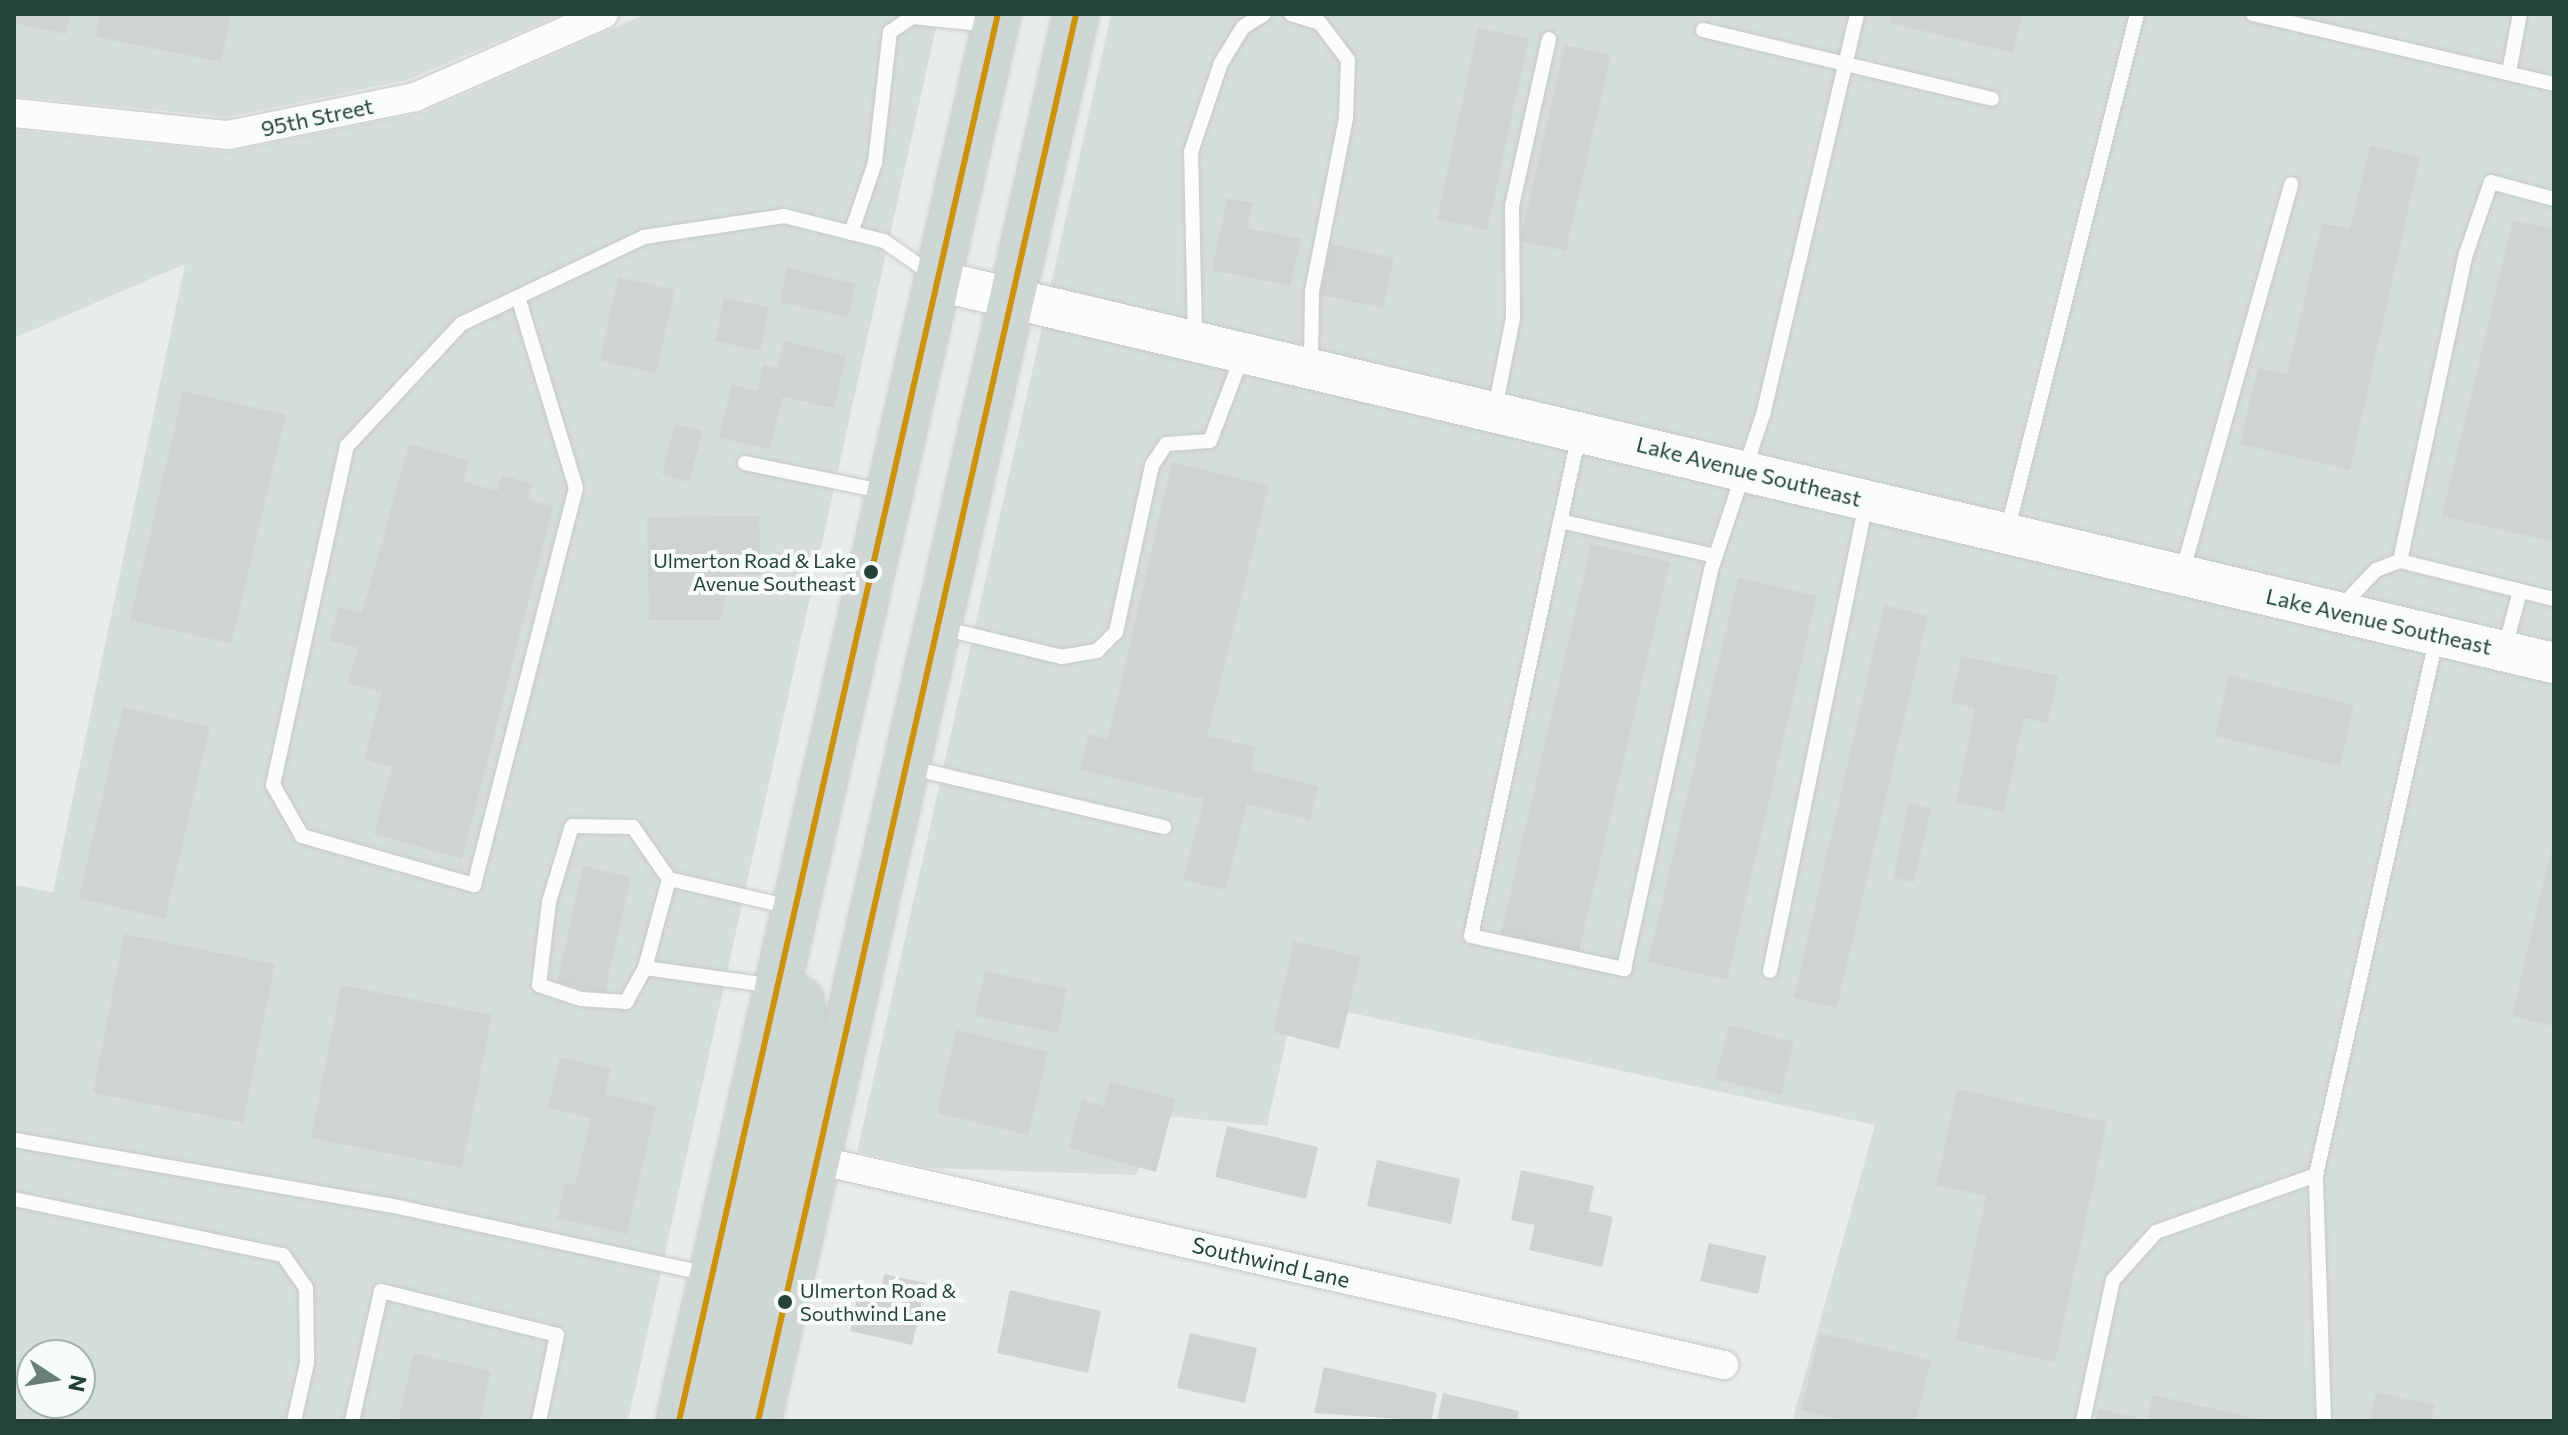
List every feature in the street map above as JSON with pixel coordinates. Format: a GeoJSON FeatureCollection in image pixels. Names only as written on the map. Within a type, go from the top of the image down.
{"type":"FeatureCollection","features":[{"type":"Feature","properties":{"kind":"main road"},"geometry":{"type":"LineString","coordinates":[[758,1421],[1015,299],[1076,14]]}},
{"type":"Feature","properties":{"kind":"main road"},"geometry":{"type":"LineString","coordinates":[[679,1421],[943,282],[997,20]]}},
{"type":"Feature","properties":{"kind":"main road"},"geometry":{"type":"LineString","coordinates":[[718,1421],[804,1030],[801,1000],[781,987]]}},
{"type":"Feature","properties":{"kind":"street","name":"95th Street"},"geometry":{"type":"LineString","coordinates":[[14,113],[228,135],[415,97],[604,14]]}},
{"type":"Feature","properties":{"kind":"street","name":"Lake Avenue Southeast"},"geometry":{"type":"LineString","coordinates":[[943,282],[1195,338],[2554,663]]}},
{"type":"Feature","properties":{"kind":"street","name":"Southwind Lane"},"geometry":{"type":"LineString","coordinates":[[817,1160],[1724,1365]]}},
{"type":"Feature","properties":{"kind":"lane"},"geometry":{"type":"LineString","coordinates":[[1195,338],[1191,152],[1221,63],[1243,27],[1264,14]]}},
{"type":"Feature","properties":{"kind":"lane"},"geometry":{"type":"LineString","coordinates":[[1291,14],[1320,23],[1348,60],[1346,118],[1312,291],[1311,366]]}},
{"type":"Feature","properties":{"kind":"lane"},"geometry":{"type":"LineString","coordinates":[[1580,430],[1471,936],[1556,959],[1624,969],[1715,556],[1741,469],[1763,415],[1857,14]]}},
{"type":"Feature","properties":{"kind":"lane"},"geometry":{"type":"LineString","coordinates":[[2006,532],[2137,14]]}},
{"type":"Feature","properties":{"kind":"lane"},"geometry":{"type":"LineString","coordinates":[[2253,14],[2554,84]]}},
{"type":"Feature","properties":{"kind":"lane"},"geometry":{"type":"LineString","coordinates":[[2509,72],[2520,14]]}},
{"type":"Feature","properties":{"kind":"lane"},"geometry":{"type":"LineString","coordinates":[[851,233],[875,163],[890,32],[912,17],[997,20]]}},
{"type":"Feature","properties":{"kind":"lane"},"geometry":{"type":"LineString","coordinates":[[1703,30],[1992,99]]}},
{"type":"Feature","properties":{"kind":"lane"},"geometry":{"type":"LineString","coordinates":[[1495,410],[1513,318],[1512,206],[1549,39]]}},
{"type":"Feature","properties":{"kind":"lane"},"geometry":{"type":"LineString","coordinates":[[2400,561],[2466,254],[2491,182],[2554,199]]}},
{"type":"Feature","properties":{"kind":"lane"},"geometry":{"type":"LineString","coordinates":[[2181,574],[2291,184]]}},
{"type":"Feature","properties":{"kind":"lane"},"geometry":{"type":"LineString","coordinates":[[518,297],[576,488],[474,885],[302,836],[273,785],[347,446],[461,324],[644,237],[784,216],[884,241],[943,282]]}},
{"type":"Feature","properties":{"kind":"lane"},"geometry":{"type":"LineString","coordinates":[[938,627],[1062,657],[1097,651],[1116,632],[1152,465],[1166,444],[1210,441],[1244,350]]}},
{"type":"Feature","properties":{"kind":"lane"},"geometry":{"type":"LineString","coordinates":[[745,463],[894,494]]}},
{"type":"Feature","properties":{"kind":"lane"},"geometry":{"type":"LineString","coordinates":[[1770,971],[1867,499]]}},
{"type":"Feature","properties":{"kind":"lane"},"geometry":{"type":"LineString","coordinates":[[1560,521],[1715,556]]}},
{"type":"Feature","properties":{"kind":"lane"},"geometry":{"type":"LineString","coordinates":[[2337,611],[2376,570],[2400,561],[2554,599]]}},
{"type":"Feature","properties":{"kind":"lane"},"geometry":{"type":"LineString","coordinates":[[2504,651],[2520,591]]}},
{"type":"Feature","properties":{"kind":"lane"},"geometry":{"type":"LineString","coordinates":[[2324,1421],[2316,1175],[2437,635]]}},
{"type":"Feature","properties":{"kind":"lane"},"geometry":{"type":"LineString","coordinates":[[906,767],[1164,827]]}},
{"type":"Feature","properties":{"kind":"lane"},"geometry":{"type":"LineString","coordinates":[[669,879],[645,968],[626,1002],[581,999],[539,985],[549,902],[572,826],[633,827],[669,879],[798,909]]}},
{"type":"Feature","properties":{"kind":"lane"},"geometry":{"type":"LineString","coordinates":[[645,968],[781,987]]}},
{"type":"Feature","properties":{"kind":"lane"},"geometry":{"type":"LineString","coordinates":[[15,1140],[389,1205],[713,1275]]}},
{"type":"Feature","properties":{"kind":"lane"},"geometry":{"type":"LineString","coordinates":[[2083,1421],[2113,1280],[2156,1232],[2316,1175]]}},
{"type":"Feature","properties":{"kind":"lane"},"geometry":{"type":"LineString","coordinates":[[14,1199],[283,1255],[306,1288],[307,1363],[294,1421]]}},
{"type":"Feature","properties":{"kind":"lane"},"geometry":{"type":"LineString","coordinates":[[352,1421],[381,1291],[557,1335],[539,1421]]}},
{"type":"Feature","properties":{"kind":"shaded area"},"geometry":{"type":"Polygon","coordinates":[[[14,14],[562,14],[407,80],[227,117],[14,96],[14,14]]]}},
{"type":"Feature","properties":{"kind":"shaded area"},"geometry":{"type":"Polygon","coordinates":[[[646,14],[939,14],[628,1421],[14,1421],[14,885],[53,892],[185,264],[14,338],[14,130],[227,152],[424,112],[646,14]]]}},
{"type":"Feature","properties":{"kind":"shaded area"},"geometry":{"type":"Polygon","coordinates":[[[1111,14],[2554,14],[2554,645],[1050,289],[1111,14]]]}},
{"type":"Feature","properties":{"kind":"shaded area"},"geometry":{"type":"Polygon","coordinates":[[[1043,323],[2554,681],[2554,1421],[1792,1421],[1875,1125],[1295,1001],[1267,1126],[1166,1116],[1136,1175],[930,1168],[857,1152],[1043,323]]]}},
{"type":"Feature","properties":{"kind":"building"},"geometry":{"type":"Polygon","coordinates":[[[14,14],[70,14],[66,34],[14,23],[14,14]]]}},
{"type":"Feature","properties":{"kind":"building"},"geometry":{"type":"Polygon","coordinates":[[[100,14],[231,14],[221,62],[96,37],[100,14]]]}},
{"type":"Feature","properties":{"kind":"building"},"geometry":{"type":"Polygon","coordinates":[[[1892,14],[2022,14],[2013,53],[1890,23],[1892,14]]]}},
{"type":"Feature","properties":{"kind":"building"},"geometry":{"type":"Polygon","coordinates":[[[1478,28],[1529,38],[1487,230],[1437,219],[1478,28]]]}},
{"type":"Feature","properties":{"kind":"building"},"geometry":{"type":"Polygon","coordinates":[[[1565,45],[1611,55],[1566,251],[1520,241],[1565,45]]]}},
{"type":"Feature","properties":{"kind":"building"},"geometry":{"type":"Polygon","coordinates":[[[2370,146],[2420,157],[2350,470],[2240,444],[2258,368],[2287,374],[2322,223],[2350,229],[2370,146]]]}},
{"type":"Feature","properties":{"kind":"building"},"geometry":{"type":"Polygon","coordinates":[[[1227,198],[1253,203],[1248,228],[1301,239],[1290,286],[1212,270],[1227,198]]]}},
{"type":"Feature","properties":{"kind":"building"},"geometry":{"type":"Polygon","coordinates":[[[2513,220],[2554,229],[2554,542],[2442,516],[2513,220]]]}},
{"type":"Feature","properties":{"kind":"building"},"geometry":{"type":"Polygon","coordinates":[[[1331,244],[1394,258],[1383,308],[1320,295],[1331,244]]]}},
{"type":"Feature","properties":{"kind":"building"},"geometry":{"type":"Polygon","coordinates":[[[787,268],[856,284],[848,317],[780,302],[787,268]]]}},
{"type":"Feature","properties":{"kind":"building"},"geometry":{"type":"Polygon","coordinates":[[[618,277],[675,290],[656,373],[600,361],[618,277]]]}},
{"type":"Feature","properties":{"kind":"building"},"geometry":{"type":"Polygon","coordinates":[[[724,298],[769,307],[761,351],[715,341],[724,298]]]}},
{"type":"Feature","properties":{"kind":"building"},"geometry":{"type":"Polygon","coordinates":[[[784,341],[846,356],[834,408],[783,397],[770,449],[719,438],[732,385],[757,391],[763,365],[777,368],[784,341]]]}},
{"type":"Feature","properties":{"kind":"building"},"geometry":{"type":"Polygon","coordinates":[[[183,391],[286,415],[231,644],[130,620],[183,391]]]}},
{"type":"Feature","properties":{"kind":"building"},"geometry":{"type":"Polygon","coordinates":[[[675,424],[703,431],[689,482],[662,474],[675,424]]]}},
{"type":"Feature","properties":{"kind":"building"},"geometry":{"type":"Polygon","coordinates":[[[409,444],[469,461],[464,482],[497,491],[502,475],[532,484],[528,499],[553,506],[462,859],[374,834],[392,767],[364,759],[382,692],[348,683],[358,648],[329,640],[338,607],[362,613],[409,444]]]}},
{"type":"Feature","properties":{"kind":"building"},"geometry":{"type":"Polygon","coordinates":[[[1172,462],[1269,486],[1207,736],[1256,747],[1251,770],[1318,786],[1310,820],[1247,804],[1225,890],[1183,880],[1204,799],[1080,770],[1089,734],[1108,739],[1172,462]]]}},
{"type":"Feature","properties":{"kind":"building"},"geometry":{"type":"Polygon","coordinates":[[[759,516],[761,575],[731,575],[720,620],[649,620],[647,517],[759,516]]]}},
{"type":"Feature","properties":{"kind":"building"},"geometry":{"type":"Polygon","coordinates":[[[1591,544],[1670,562],[1579,952],[1501,933],[1591,544]]]}},
{"type":"Feature","properties":{"kind":"building"},"geometry":{"type":"Polygon","coordinates":[[[1738,578],[1817,596],[1727,980],[1648,962],[1738,578]]]}},
{"type":"Feature","properties":{"kind":"building"},"geometry":{"type":"Polygon","coordinates":[[[1884,605],[1928,616],[1837,1008],[1794,998],[1884,605]]]}},
{"type":"Feature","properties":{"kind":"building"},"geometry":{"type":"Polygon","coordinates":[[[1961,656],[2058,676],[2048,723],[2024,718],[2004,812],[1956,802],[1975,708],[1951,703],[1961,656]]]}},
{"type":"Feature","properties":{"kind":"building"},"geometry":{"type":"Polygon","coordinates":[[[2229,675],[2354,705],[2340,766],[2215,736],[2229,675]]]}},
{"type":"Feature","properties":{"kind":"building"},"geometry":{"type":"Polygon","coordinates":[[[123,707],[210,727],[165,919],[79,898],[123,707]]]}},
{"type":"Feature","properties":{"kind":"building"},"geometry":{"type":"Polygon","coordinates":[[[1909,803],[1931,808],[1914,882],[1893,878],[1909,803]]]}},
{"type":"Feature","properties":{"kind":"building"},"geometry":{"type":"Polygon","coordinates":[[[2554,841],[2554,1026],[2512,1016],[2554,841]]]}},
{"type":"Feature","properties":{"kind":"building"},"geometry":{"type":"Polygon","coordinates":[[[583,866],[631,877],[605,993],[557,983],[583,866]]]}},
{"type":"Feature","properties":{"kind":"building"},"geometry":{"type":"Polygon","coordinates":[[[124,934],[275,964],[243,1123],[93,1093],[124,934]]]}},
{"type":"Feature","properties":{"kind":"building"},"geometry":{"type":"Polygon","coordinates":[[[1294,941],[1361,957],[1339,1049],[1273,1032],[1294,941]]]}},
{"type":"Feature","properties":{"kind":"building"},"geometry":{"type":"Polygon","coordinates":[[[985,971],[1067,989],[1058,1033],[975,1016],[985,971]]]}},
{"type":"Feature","properties":{"kind":"building"},"geometry":{"type":"Polygon","coordinates":[[[341,985],[492,1015],[462,1168],[311,1138],[341,985]]]}},
{"type":"Feature","properties":{"kind":"building"},"geometry":{"type":"Polygon","coordinates":[[[1729,1025],[1794,1042],[1781,1095],[1715,1079],[1729,1025]]]}},
{"type":"Feature","properties":{"kind":"building"},"geometry":{"type":"Polygon","coordinates":[[[956,1030],[1048,1052],[1028,1135],[937,1113],[956,1030]]]}},
{"type":"Feature","properties":{"kind":"building"},"geometry":{"type":"Polygon","coordinates":[[[560,1057],[611,1069],[605,1094],[656,1106],[627,1234],[557,1218],[565,1183],[575,1185],[591,1118],[548,1108],[560,1057]]]}},
{"type":"Feature","properties":{"kind":"building"},"geometry":{"type":"Polygon","coordinates":[[[1110,1082],[1175,1099],[1156,1172],[1069,1148],[1082,1099],[1104,1106],[1110,1082]]]}},
{"type":"Feature","properties":{"kind":"building"},"geometry":{"type":"Polygon","coordinates":[[[1957,1089],[2107,1122],[2055,1362],[1955,1340],[1986,1196],[1936,1185],[1957,1089]]]}},
{"type":"Feature","properties":{"kind":"building"},"geometry":{"type":"Polygon","coordinates":[[[1227,1126],[1318,1147],[1306,1199],[1215,1177],[1227,1126]]]}},
{"type":"Feature","properties":{"kind":"building"},"geometry":{"type":"Polygon","coordinates":[[[1377,1160],[1460,1179],[1451,1224],[1367,1206],[1377,1160]]]}},
{"type":"Feature","properties":{"kind":"building"},"geometry":{"type":"Polygon","coordinates":[[[1521,1170],[1594,1186],[1589,1211],[1613,1217],[1602,1267],[1529,1250],[1535,1225],[1511,1220],[1521,1170]]]}},
{"type":"Feature","properties":{"kind":"building"},"geometry":{"type":"Polygon","coordinates":[[[1709,1243],[1766,1256],[1758,1294],[1700,1281],[1709,1243]]]}},
{"type":"Feature","properties":{"kind":"building"},"geometry":{"type":"Polygon","coordinates":[[[884,1274],[926,1283],[912,1345],[850,1331],[859,1290],[880,1294],[884,1274]]]}},
{"type":"Feature","properties":{"kind":"building"},"geometry":{"type":"Polygon","coordinates":[[[1010,1290],[1101,1311],[1088,1373],[997,1353],[1010,1290]]]}},
{"type":"Feature","properties":{"kind":"building"},"geometry":{"type":"Polygon","coordinates":[[[1190,1333],[1257,1348],[1245,1403],[1177,1388],[1190,1333]]]}},
{"type":"Feature","properties":{"kind":"building"},"geometry":{"type":"Polygon","coordinates":[[[1820,1333],[1931,1360],[1916,1421],[1847,1421],[1801,1410],[1820,1333]]]}},
{"type":"Feature","properties":{"kind":"building"},"geometry":{"type":"Polygon","coordinates":[[[414,1353],[491,1371],[480,1421],[398,1421],[414,1353]]]}},
{"type":"Feature","properties":{"kind":"building"},"geometry":{"type":"Polygon","coordinates":[[[1324,1367],[1437,1393],[1431,1421],[1314,1413],[1324,1367]]]}},
{"type":"Feature","properties":{"kind":"building"},"geometry":{"type":"Polygon","coordinates":[[[2376,1392],[2435,1405],[2432,1421],[2370,1421],[2376,1392]]]}},
{"type":"Feature","properties":{"kind":"building"},"geometry":{"type":"Polygon","coordinates":[[[1443,1393],[1519,1411],[1517,1421],[1437,1421],[1443,1393]]]}},
{"type":"Feature","properties":{"kind":"building"},"geometry":{"type":"Polygon","coordinates":[[[2152,1395],[2264,1420],[2264,1421],[2147,1421],[2152,1395]]]}},
{"type":"Feature","properties":{"kind":"building"},"geometry":{"type":"Polygon","coordinates":[[[2099,1409],[2147,1420],[2147,1421],[2096,1421],[2099,1409]]]}},
{"type":"Feature","properties":{"kind":"transit line"},"geometry":{"type":"LineString","coordinates":[[679,1421],[998,14]]}},
{"type":"Feature","properties":{"kind":"transit line"},"geometry":{"type":"LineString","coordinates":[[758,1421],[1076,14]]}},
{"type":"Feature","properties":{"kind":"place","name":"Ulmerton Road & Lake Avenue Southeast"},"geometry":{"type":"Point","coordinates":[871,572]}},
{"type":"Feature","properties":{"kind":"place","name":"Ulmerton Road & Southwind Lane"},"geometry":{"type":"Point","coordinates":[785,1302]}}]}
